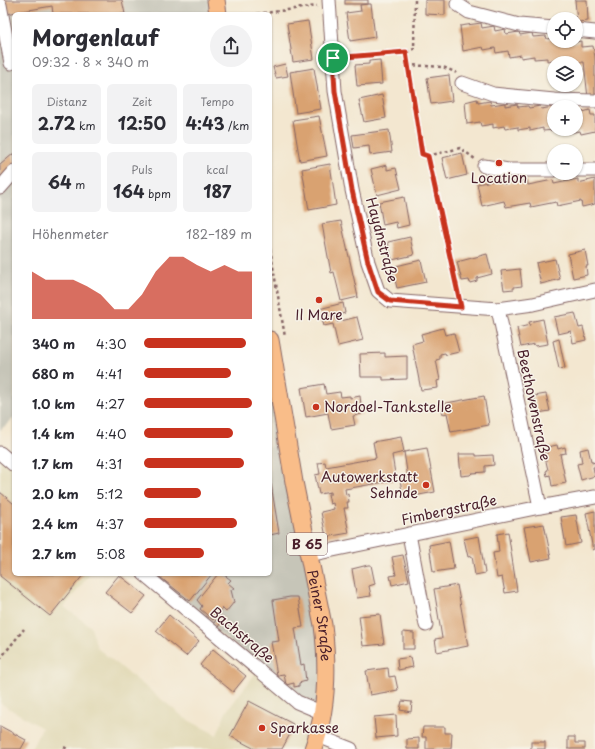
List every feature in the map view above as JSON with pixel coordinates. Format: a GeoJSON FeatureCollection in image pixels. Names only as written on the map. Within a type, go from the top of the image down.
{"type":"FeatureCollection","features":[{"type":"Feature","properties":{"kind":"main road"},"geometry":{"type":"LineString","coordinates":[[216,0],[218,12]]}},
{"type":"Feature","properties":{"kind":"main road","name":"Peiner Straße"},"geometry":{"type":"LineString","coordinates":[[272,352],[294,482],[323,624],[325,641],[326,672],[323,713],[316,743]]}},
{"type":"Feature","properties":{"kind":"street","name":"Haydnstraße"},"geometry":{"type":"LineString","coordinates":[[329,4],[335,91],[352,190],[368,262],[378,292],[390,301],[498,309],[534,304],[595,290]]}},
{"type":"Feature","properties":{"kind":"street"},"geometry":{"type":"LineString","coordinates":[[457,4],[469,12],[476,14],[519,24],[547,27]]}},
{"type":"Feature","properties":{"kind":"street"},"geometry":{"type":"LineString","coordinates":[[0,5],[11,63]]}},
{"type":"Feature","properties":{"kind":"street"},"geometry":{"type":"LineString","coordinates":[[583,31],[595,32]]}},
{"type":"Feature","properties":{"kind":"street"},"geometry":{"type":"LineString","coordinates":[[462,83],[493,94],[554,100],[595,101]]}},
{"type":"Feature","properties":{"kind":"street"},"geometry":{"type":"LineString","coordinates":[[484,166],[508,170],[547,170]]}},
{"type":"Feature","properties":{"kind":"street"},"geometry":{"type":"LineString","coordinates":[[583,170],[595,170]]}},
{"type":"Feature","properties":{"kind":"street"},"geometry":{"type":"LineString","coordinates":[[0,188],[12,174]]}},
{"type":"Feature","properties":{"kind":"street","name":"Beethovenstraße"},"geometry":{"type":"LineString","coordinates":[[498,309],[540,507]]}},
{"type":"Feature","properties":{"kind":"street"},"geometry":{"type":"LineString","coordinates":[[0,453],[12,463]]}},
{"type":"Feature","properties":{"kind":"street","name":"Fimbergstraße"},"geometry":{"type":"LineString","coordinates":[[309,555],[595,497]]}},
{"type":"Feature","properties":{"kind":"street"},"geometry":{"type":"LineString","coordinates":[[409,534],[426,626]]}},
{"type":"Feature","properties":{"kind":"street","name":"Bachstraße"},"geometry":{"type":"LineString","coordinates":[[146,576],[297,702],[323,713]]}},
{"type":"Feature","properties":{"kind":"street"},"geometry":{"type":"LineString","coordinates":[[316,743],[351,749]]}},
{"type":"Feature","properties":{"kind":"path"},"geometry":{"type":"LineString","coordinates":[[333,58],[406,52],[414,49],[415,0]]}},
{"type":"Feature","properties":{"kind":"path"},"geometry":{"type":"LineString","coordinates":[[271,12],[329,4]]}},
{"type":"Feature","properties":{"kind":"path"},"geometry":{"type":"LineString","coordinates":[[406,52],[422,154],[428,156],[460,148],[484,166]]}},
{"type":"Feature","properties":{"kind":"path"},"geometry":{"type":"LineString","coordinates":[[408,65],[443,67],[455,72],[462,83]]}},
{"type":"Feature","properties":{"kind":"path"},"geometry":{"type":"LineString","coordinates":[[428,156],[461,307]]}},
{"type":"Feature","properties":{"kind":"path"},"geometry":{"type":"LineString","coordinates":[[0,659],[24,629]]}},
{"type":"Feature","properties":{"kind":"shaded area"},"geometry":{"type":"Polygon","coordinates":[[[0,0],[216,0],[218,12],[12,12],[12,420],[0,430],[0,0]]]}},
{"type":"Feature","properties":{"kind":"shaded area"},"geometry":{"type":"Polygon","coordinates":[[[272,348],[325,632],[323,714],[147,576],[272,576],[272,348]]]}},
{"type":"Feature","properties":{"kind":"shaded area"},"geometry":{"type":"Polygon","coordinates":[[[0,454],[12,463],[12,576],[88,576],[64,607],[91,627],[97,648],[186,719],[217,735],[226,712],[258,670],[323,714],[314,749],[31,749],[42,728],[0,703],[0,454]]]}},
{"type":"Feature","properties":{"kind":"building"},"geometry":{"type":"Polygon","coordinates":[[[3,0],[122,0],[125,12],[53,12],[52,6],[6,14],[3,0]]]}},
{"type":"Feature","properties":{"kind":"building"},"geometry":{"type":"Polygon","coordinates":[[[345,0],[368,0],[368,4],[345,4],[345,0]]]}},
{"type":"Feature","properties":{"kind":"building"},"geometry":{"type":"Polygon","coordinates":[[[425,0],[445,0],[445,15],[425,14],[425,0]]]}},
{"type":"Feature","properties":{"kind":"building"},"geometry":{"type":"Polygon","coordinates":[[[575,0],[587,0],[588,21],[583,21],[583,12],[576,12],[575,0]]]}},
{"type":"Feature","properties":{"kind":"building"},"geometry":{"type":"Polygon","coordinates":[[[371,4],[375,37],[350,41],[346,13],[361,11],[360,5],[371,4]]]}},
{"type":"Feature","properties":{"kind":"building"},"geometry":{"type":"Polygon","coordinates":[[[308,21],[314,59],[293,62],[287,24],[308,21]]]}},
{"type":"Feature","properties":{"kind":"building"},"geometry":{"type":"Polygon","coordinates":[[[481,23],[482,28],[494,26],[495,31],[505,29],[506,34],[519,32],[520,35],[532,33],[533,37],[546,36],[547,48],[583,48],[593,46],[595,57],[595,97],[588,98],[583,56],[547,56],[547,58],[534,59],[534,56],[521,58],[521,55],[509,57],[508,51],[496,53],[495,48],[484,50],[483,47],[463,51],[460,26],[481,23]]]}},
{"type":"Feature","properties":{"kind":"building"},"geometry":{"type":"Polygon","coordinates":[[[380,60],[382,84],[357,86],[355,65],[369,64],[369,61],[380,60]]]}},
{"type":"Feature","properties":{"kind":"building"},"geometry":{"type":"Polygon","coordinates":[[[285,64],[288,76],[276,78],[273,67],[285,64]]]}},
{"type":"Feature","properties":{"kind":"building"},"geometry":{"type":"Polygon","coordinates":[[[314,68],[321,109],[296,113],[290,72],[314,68]]]}},
{"type":"Feature","properties":{"kind":"building"},"geometry":{"type":"Polygon","coordinates":[[[449,75],[452,101],[431,104],[427,78],[449,75]]]}},
{"type":"Feature","properties":{"kind":"building"},"geometry":{"type":"Polygon","coordinates":[[[382,95],[386,118],[364,122],[359,100],[382,95]]]}},
{"type":"Feature","properties":{"kind":"building"},"geometry":{"type":"Polygon","coordinates":[[[477,99],[478,103],[490,101],[491,105],[505,103],[505,106],[517,104],[518,107],[528,106],[529,108],[540,106],[541,109],[547,108],[547,131],[543,131],[543,128],[530,131],[530,128],[518,130],[518,127],[505,129],[504,126],[493,128],[493,124],[481,126],[480,122],[467,124],[465,102],[477,99]]]}},
{"type":"Feature","properties":{"kind":"building"},"geometry":{"type":"Polygon","coordinates":[[[590,110],[591,115],[595,115],[595,131],[583,134],[583,112],[590,110]]]}},
{"type":"Feature","properties":{"kind":"building"},"geometry":{"type":"Polygon","coordinates":[[[319,116],[327,156],[300,161],[293,120],[319,116]]]}},
{"type":"Feature","properties":{"kind":"building"},"geometry":{"type":"Polygon","coordinates":[[[389,130],[392,152],[370,155],[369,146],[354,148],[352,135],[389,130]]]}},
{"type":"Feature","properties":{"kind":"building"},"geometry":{"type":"Polygon","coordinates":[[[462,153],[467,175],[447,180],[442,158],[462,153]]]}},
{"type":"Feature","properties":{"kind":"building"},"geometry":{"type":"Polygon","coordinates":[[[12,155],[12,170],[0,183],[0,165],[12,155]]]}},
{"type":"Feature","properties":{"kind":"building"},"geometry":{"type":"Polygon","coordinates":[[[330,164],[336,205],[309,210],[302,169],[330,164]]]}},
{"type":"Feature","properties":{"kind":"building"},"geometry":{"type":"Polygon","coordinates":[[[387,165],[387,170],[396,168],[401,189],[377,195],[371,169],[387,165]]]}},
{"type":"Feature","properties":{"kind":"building"},"geometry":{"type":"Polygon","coordinates":[[[502,179],[503,184],[527,180],[528,185],[553,180],[554,184],[573,180],[578,180],[578,183],[595,179],[595,204],[582,207],[581,201],[557,206],[556,202],[531,207],[530,203],[506,207],[504,201],[482,206],[477,184],[502,179]]]}},
{"type":"Feature","properties":{"kind":"building"},"geometry":{"type":"Polygon","coordinates":[[[404,197],[409,225],[397,228],[396,222],[383,225],[379,202],[404,197]]]}},
{"type":"Feature","properties":{"kind":"building"},"geometry":{"type":"Polygon","coordinates":[[[341,221],[358,297],[341,301],[334,272],[331,273],[322,224],[341,221]]]}},
{"type":"Feature","properties":{"kind":"building"},"geometry":{"type":"Polygon","coordinates":[[[410,237],[414,255],[392,260],[388,242],[410,237]]]}},
{"type":"Feature","properties":{"kind":"building"},"geometry":{"type":"Polygon","coordinates":[[[585,250],[588,266],[586,266],[587,275],[573,278],[568,254],[585,250]]]}},
{"type":"Feature","properties":{"kind":"building"},"geometry":{"type":"Polygon","coordinates":[[[487,254],[492,274],[477,278],[477,281],[470,283],[469,280],[462,281],[457,262],[487,254]]]}},
{"type":"Feature","properties":{"kind":"building"},"geometry":{"type":"Polygon","coordinates":[[[555,259],[560,279],[541,284],[536,263],[555,259]]]}},
{"type":"Feature","properties":{"kind":"building"},"geometry":{"type":"Polygon","coordinates":[[[421,260],[426,282],[397,288],[392,267],[421,260]]]}},
{"type":"Feature","properties":{"kind":"building"},"geometry":{"type":"Polygon","coordinates":[[[520,269],[522,286],[504,290],[501,271],[520,269]]]}},
{"type":"Feature","properties":{"kind":"building"},"geometry":{"type":"Polygon","coordinates":[[[343,303],[345,313],[335,316],[337,322],[357,317],[363,340],[338,346],[333,324],[324,326],[319,309],[343,303]]]}},
{"type":"Feature","properties":{"kind":"building"},"geometry":{"type":"Polygon","coordinates":[[[575,313],[579,328],[583,327],[586,340],[573,343],[571,331],[558,334],[554,317],[575,313]]]}},
{"type":"Feature","properties":{"kind":"building"},"geometry":{"type":"Polygon","coordinates":[[[543,319],[548,344],[535,346],[534,344],[521,347],[517,328],[530,325],[529,322],[543,319]]]}},
{"type":"Feature","properties":{"kind":"building"},"geometry":{"type":"Polygon","coordinates":[[[443,328],[445,335],[454,333],[459,352],[446,355],[445,353],[440,354],[440,359],[436,360],[440,380],[437,381],[438,388],[421,390],[412,344],[423,341],[421,334],[443,328]]]}},
{"type":"Feature","properties":{"kind":"building"},"geometry":{"type":"Polygon","coordinates":[[[559,339],[565,368],[559,369],[553,341],[559,339]]]}},
{"type":"Feature","properties":{"kind":"building"},"geometry":{"type":"Polygon","coordinates":[[[385,353],[385,357],[407,356],[407,379],[383,380],[383,377],[361,377],[360,354],[385,353]]]}},
{"type":"Feature","properties":{"kind":"building"},"geometry":{"type":"Polygon","coordinates":[[[324,384],[326,394],[340,392],[341,397],[350,396],[350,398],[360,396],[362,414],[353,416],[355,425],[331,429],[328,413],[306,417],[301,388],[324,384]]]}},
{"type":"Feature","properties":{"kind":"building"},"geometry":{"type":"Polygon","coordinates":[[[546,394],[550,411],[538,413],[534,396],[546,394]]]}},
{"type":"Feature","properties":{"kind":"building"},"geometry":{"type":"Polygon","coordinates":[[[484,396],[489,425],[451,432],[447,413],[443,414],[441,404],[484,396]]]}},
{"type":"Feature","properties":{"kind":"building"},"geometry":{"type":"Polygon","coordinates":[[[401,437],[404,452],[392,455],[396,480],[345,489],[346,495],[348,494],[349,502],[347,502],[348,508],[344,508],[349,533],[326,537],[321,512],[334,509],[333,503],[330,504],[328,494],[331,494],[331,492],[319,494],[315,475],[320,474],[318,463],[325,462],[326,467],[376,458],[373,442],[401,437]]]}},
{"type":"Feature","properties":{"kind":"building"},"geometry":{"type":"Polygon","coordinates":[[[557,445],[558,449],[565,447],[566,453],[560,454],[566,483],[552,486],[550,475],[547,476],[546,471],[548,470],[544,453],[548,453],[547,447],[557,445]]]}},
{"type":"Feature","properties":{"kind":"building"},"geometry":{"type":"Polygon","coordinates":[[[427,448],[435,492],[403,498],[400,479],[408,478],[404,452],[427,448]]]}},
{"type":"Feature","properties":{"kind":"building"},"geometry":{"type":"Polygon","coordinates":[[[588,448],[592,463],[595,462],[595,467],[593,467],[595,476],[581,480],[577,464],[582,463],[580,450],[588,448]]]}},
{"type":"Feature","properties":{"kind":"building"},"geometry":{"type":"Polygon","coordinates":[[[459,454],[476,454],[476,456],[493,455],[494,465],[485,466],[485,472],[461,476],[459,454]]]}},
{"type":"Feature","properties":{"kind":"building"},"geometry":{"type":"Polygon","coordinates":[[[272,490],[279,533],[272,535],[272,490]]]}},
{"type":"Feature","properties":{"kind":"building"},"geometry":{"type":"Polygon","coordinates":[[[0,492],[12,502],[12,576],[82,576],[50,616],[0,576],[0,492]]]}},
{"type":"Feature","properties":{"kind":"building"},"geometry":{"type":"Polygon","coordinates":[[[595,511],[595,549],[593,550],[586,513],[595,511]]]}},
{"type":"Feature","properties":{"kind":"building"},"geometry":{"type":"Polygon","coordinates":[[[576,515],[581,543],[566,546],[561,517],[576,515]]]}},
{"type":"Feature","properties":{"kind":"building"},"geometry":{"type":"Polygon","coordinates":[[[544,524],[551,558],[531,562],[524,527],[544,524]]]}},
{"type":"Feature","properties":{"kind":"building"},"geometry":{"type":"Polygon","coordinates":[[[508,532],[517,591],[505,593],[502,577],[497,578],[493,553],[499,552],[497,534],[508,532]]]}},
{"type":"Feature","properties":{"kind":"building"},"geometry":{"type":"Polygon","coordinates":[[[479,536],[485,573],[475,575],[472,556],[468,557],[464,539],[479,536]]]}},
{"type":"Feature","properties":{"kind":"building"},"geometry":{"type":"Polygon","coordinates":[[[449,541],[454,569],[433,572],[429,545],[449,541]]]}},
{"type":"Feature","properties":{"kind":"building"},"geometry":{"type":"Polygon","coordinates":[[[403,555],[409,581],[392,585],[390,576],[396,575],[392,557],[403,555]]]}},
{"type":"Feature","properties":{"kind":"building"},"geometry":{"type":"Polygon","coordinates":[[[371,565],[375,584],[369,586],[371,596],[357,598],[352,569],[371,565]]]}},
{"type":"Feature","properties":{"kind":"building"},"geometry":{"type":"Polygon","coordinates":[[[118,576],[120,576],[146,596],[132,613],[105,592],[118,576]]]}},
{"type":"Feature","properties":{"kind":"building"},"geometry":{"type":"Polygon","coordinates":[[[159,576],[210,576],[190,601],[159,576]]]}},
{"type":"Feature","properties":{"kind":"building"},"geometry":{"type":"Polygon","coordinates":[[[216,576],[226,576],[231,580],[228,583],[234,588],[231,590],[234,602],[226,612],[222,608],[213,620],[200,609],[202,606],[197,600],[216,576]]]}},
{"type":"Feature","properties":{"kind":"building"},"geometry":{"type":"Polygon","coordinates":[[[457,585],[468,646],[437,652],[435,639],[442,638],[434,589],[457,585]]]}},
{"type":"Feature","properties":{"kind":"building"},"geometry":{"type":"Polygon","coordinates":[[[298,597],[303,627],[295,628],[301,665],[304,664],[306,681],[299,683],[299,686],[294,687],[294,683],[286,685],[284,674],[277,675],[271,642],[279,641],[273,600],[298,597]]]}},
{"type":"Feature","properties":{"kind":"building"},"geometry":{"type":"Polygon","coordinates":[[[380,614],[384,644],[363,646],[359,616],[380,614]]]}},
{"type":"Feature","properties":{"kind":"building"},"geometry":{"type":"Polygon","coordinates":[[[169,615],[199,641],[186,656],[156,631],[169,615]]]}},
{"type":"Feature","properties":{"kind":"building"},"geometry":{"type":"Polygon","coordinates":[[[220,615],[224,618],[218,627],[213,624],[220,615]]]}},
{"type":"Feature","properties":{"kind":"building"},"geometry":{"type":"Polygon","coordinates":[[[403,632],[414,633],[414,649],[403,649],[403,632]]]}},
{"type":"Feature","properties":{"kind":"building"},"geometry":{"type":"Polygon","coordinates":[[[213,649],[246,676],[233,692],[200,665],[213,649]]]}},
{"type":"Feature","properties":{"kind":"building"},"geometry":{"type":"Polygon","coordinates":[[[411,657],[413,667],[398,670],[397,659],[411,657]]]}},
{"type":"Feature","properties":{"kind":"building"},"geometry":{"type":"Polygon","coordinates":[[[388,668],[389,677],[395,676],[398,690],[370,695],[366,671],[388,668]]]}},
{"type":"Feature","properties":{"kind":"building","name":"Sparkasse"},"geometry":{"type":"Polygon","coordinates":[[[249,701],[293,724],[288,733],[290,734],[282,749],[255,749],[230,736],[249,701]]]}},
{"type":"Feature","properties":{"kind":"building"},"geometry":{"type":"Polygon","coordinates":[[[402,701],[412,702],[411,712],[400,710],[402,701]]]}},
{"type":"Feature","properties":{"kind":"building"},"geometry":{"type":"Polygon","coordinates":[[[396,715],[397,736],[376,738],[374,717],[396,715]]]}},
{"type":"Feature","properties":{"kind":"building"},"geometry":{"type":"Polygon","coordinates":[[[0,726],[26,740],[21,749],[0,749],[0,726]]]}},
{"type":"Feature","properties":{"kind":"building"},"geometry":{"type":"Polygon","coordinates":[[[423,727],[445,727],[445,733],[452,733],[451,749],[426,749],[426,737],[422,737],[423,727]]]}},
{"type":"Feature","properties":{"kind":"building"},"geometry":{"type":"Polygon","coordinates":[[[568,737],[575,737],[575,743],[585,743],[585,749],[568,749],[568,737]]]}},
{"type":"Feature","properties":{"kind":"building"},"geometry":{"type":"Polygon","coordinates":[[[419,738],[419,749],[407,749],[407,739],[419,738]]]}},
{"type":"Feature","properties":{"kind":"building"},"geometry":{"type":"Polygon","coordinates":[[[531,742],[545,742],[545,749],[531,749],[531,742]]]}},
{"type":"Feature","properties":{"kind":"place","name":"Location"},"geometry":{"type":"Point","coordinates":[499,163]}},
{"type":"Feature","properties":{"kind":"place","name":"Il Mare"},"geometry":{"type":"Point","coordinates":[319,300]}},
{"type":"Feature","properties":{"kind":"place","name":"Nordoel-Tankstelle"},"geometry":{"type":"Point","coordinates":[316,407]}},
{"type":"Feature","properties":{"kind":"place","name":"Autowerkstatt Sehnde"},"geometry":{"type":"Point","coordinates":[426,485]}},
{"type":"Feature","properties":{"kind":"place","name":"Sparkasse"},"geometry":{"type":"Point","coordinates":[262,728]}},
{"type":"Feature","properties":{"kind":"route"},"geometry":{"type":"LineString","coordinates":[[406,52],[422,154],[428,156],[461,307],[390,301],[378,292],[368,262],[352,190],[335,91],[333,58],[406,52]]}}]}
